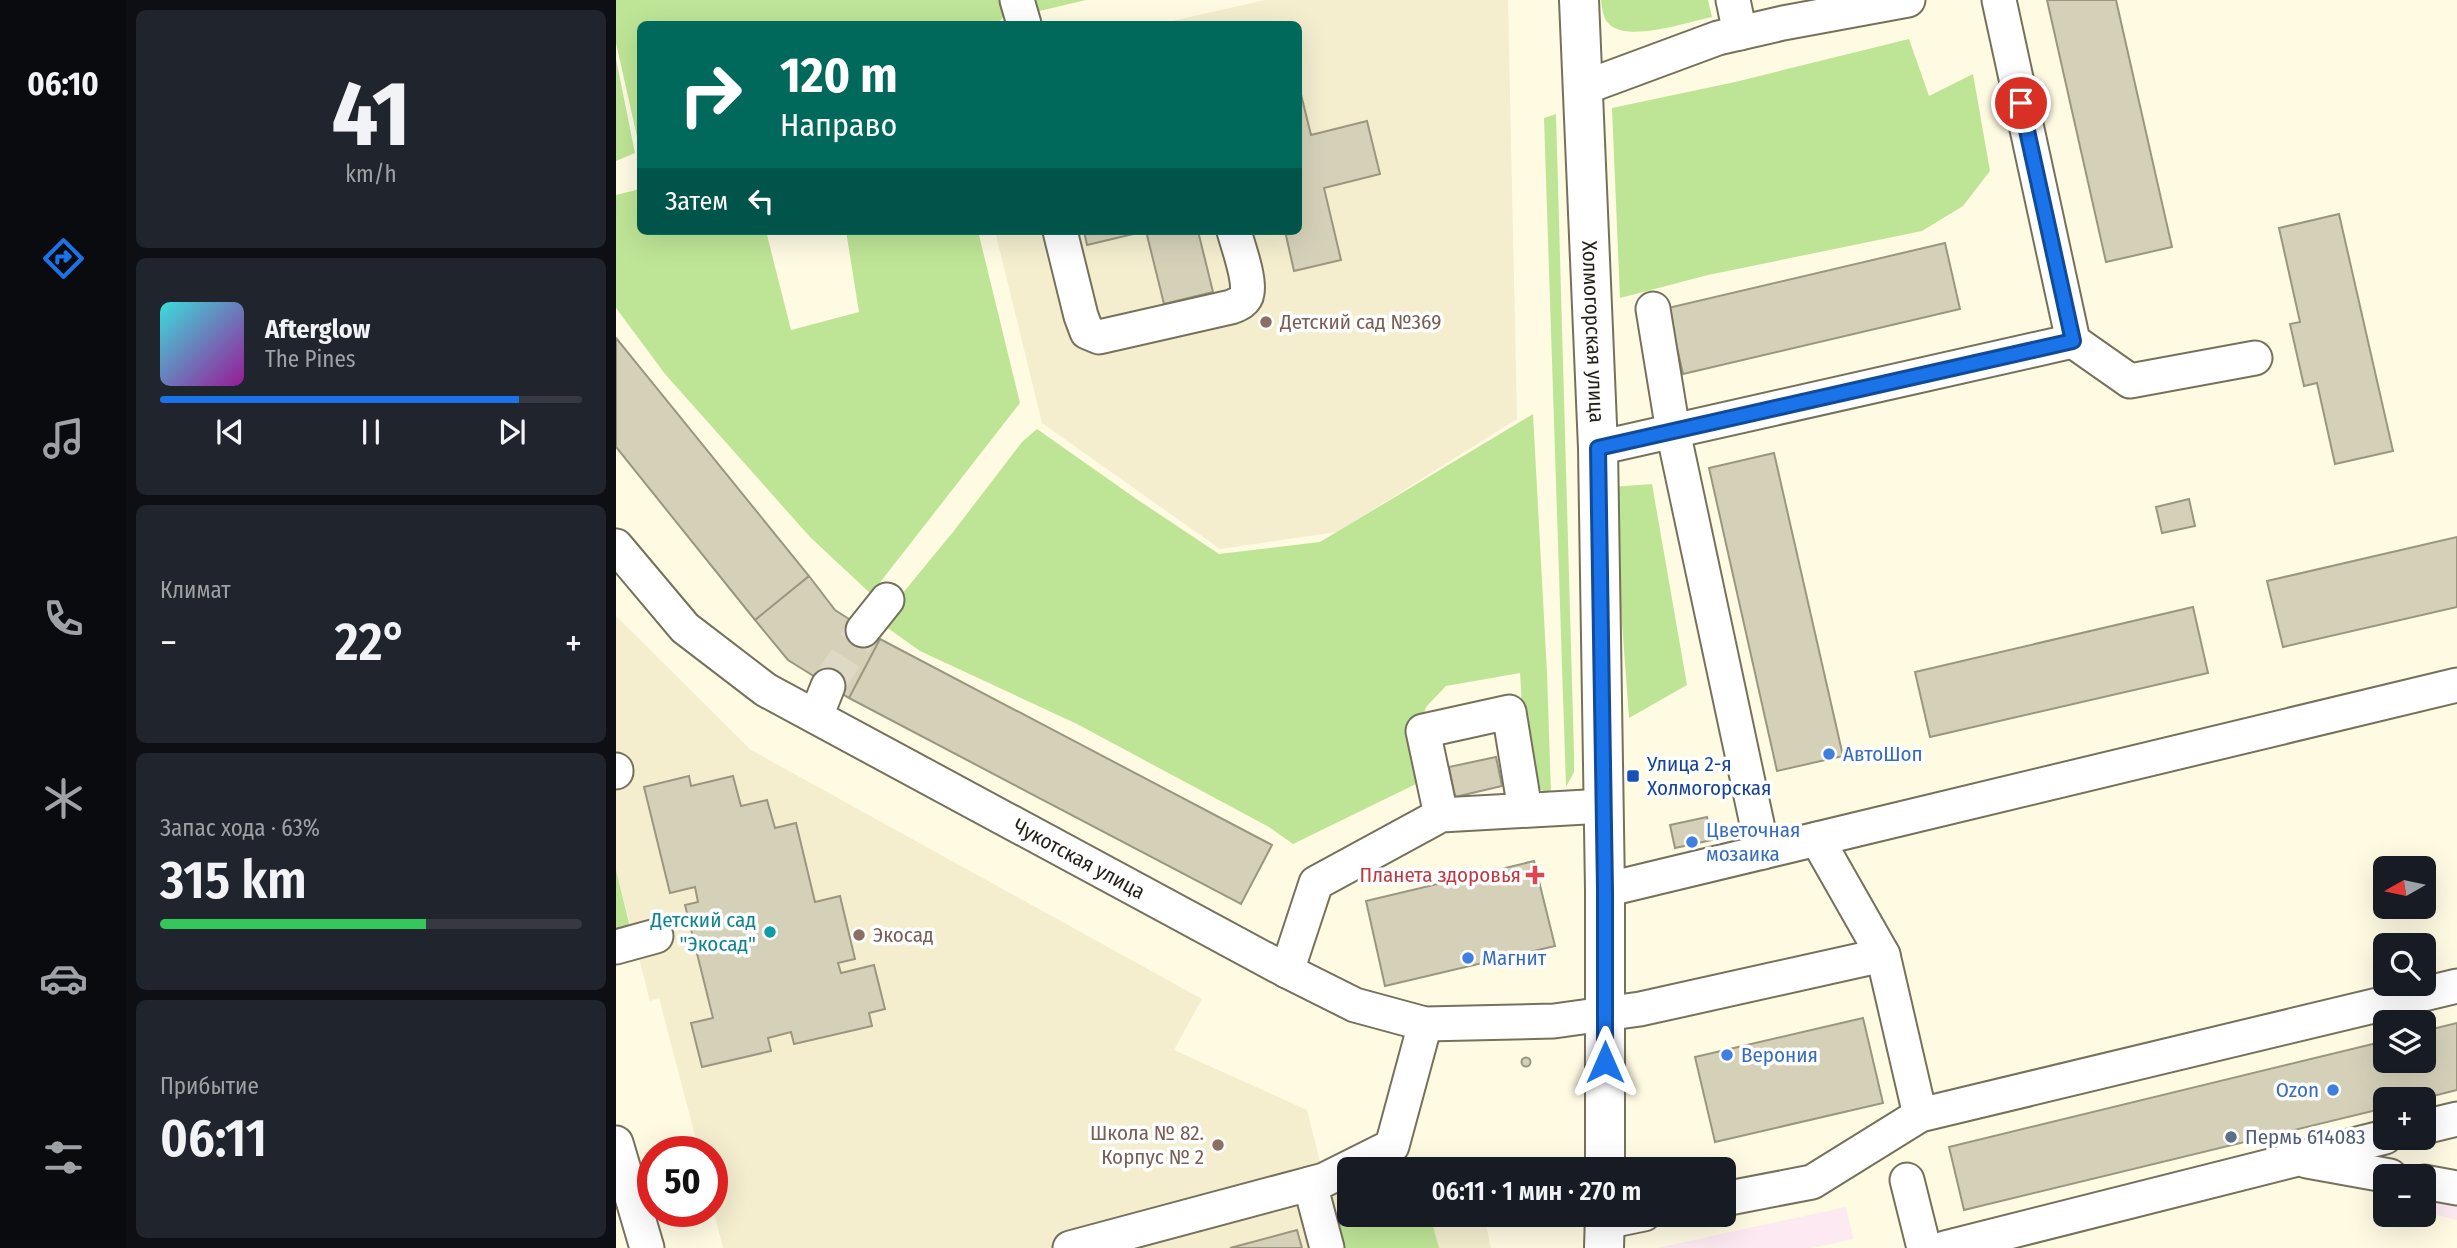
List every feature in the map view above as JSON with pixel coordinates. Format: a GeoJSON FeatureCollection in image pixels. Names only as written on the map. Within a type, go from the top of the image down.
{"type":"FeatureCollection","features":[{"type":"Feature","properties":{"kind":"main road","name":"Холмогорская улица"},"geometry":{"type":"LineString","coordinates":[[1579,0],[1598,448],[1605,890],[1605,1157]]}},
{"type":"Feature","properties":{"kind":"street"},"geometry":{"type":"LineString","coordinates":[[1017,0],[1023,21]]}},
{"type":"Feature","properties":{"kind":"street"},"geometry":{"type":"LineString","coordinates":[[1733,0],[1740,33]]}},
{"type":"Feature","properties":{"kind":"street"},"geometry":{"type":"LineString","coordinates":[[1583,88],[1718,38],[1908,0]]}},
{"type":"Feature","properties":{"kind":"street"},"geometry":{"type":"LineString","coordinates":[[1999,0],[2073,341],[2130,381],[2255,358]]}},
{"type":"Feature","properties":{"kind":"street"},"geometry":{"type":"LineString","coordinates":[[1061,235],[1081,316],[1087,332],[1099,337],[1241,303],[1247,294],[1246,282],[1235,235]]}},
{"type":"Feature","properties":{"kind":"street"},"geometry":{"type":"LineString","coordinates":[[1653,309],[1673,431],[1763,852]]}},
{"type":"Feature","properties":{"kind":"street"},"geometry":{"type":"LineString","coordinates":[[1598,448],[2073,341]]}},
{"type":"Feature","properties":{"kind":"street","name":"Чукотская улица"},"geometry":{"type":"LineString","coordinates":[[616,546],[685,628],[766,690],[822,701],[1287,971],[1355,1005],[1425,1024],[1554,1021],[1605,1016],[1883,955]]}},
{"type":"Feature","properties":{"kind":"street"},"geometry":{"type":"LineString","coordinates":[[863,630],[887,600]]}},
{"type":"Feature","properties":{"kind":"street"},"geometry":{"type":"LineString","coordinates":[[1605,890],[2457,685]]}},
{"type":"Feature","properties":{"kind":"street"},"geometry":{"type":"LineString","coordinates":[[1441,815],[1423,731],[1508,712],[1525,810]]}},
{"type":"Feature","properties":{"kind":"street"},"geometry":{"type":"LineString","coordinates":[[1287,971],[1317,883],[1441,815],[1604,806]]}},
{"type":"Feature","properties":{"kind":"street"},"geometry":{"type":"LineString","coordinates":[[1817,839],[1883,955],[1920,1115]]}},
{"type":"Feature","properties":{"kind":"street"},"geometry":{"type":"LineString","coordinates":[[616,947],[656,936]]}},
{"type":"Feature","properties":{"kind":"street"},"geometry":{"type":"LineString","coordinates":[[1736,1197],[1812,1182],[1920,1115],[2457,986]]}},
{"type":"Feature","properties":{"kind":"street"},"geometry":{"type":"LineString","coordinates":[[1070,1248],[1161,1236],[1324,1180],[1392,1146],[1425,1024]]}},
{"type":"Feature","properties":{"kind":"street"},"geometry":{"type":"LineString","coordinates":[[2436,1124],[2457,1118]]}},
{"type":"Feature","properties":{"kind":"street"},"geometry":{"type":"LineString","coordinates":[[1945,1248],[2373,1140]]}},
{"type":"Feature","properties":{"kind":"street"},"geometry":{"type":"LineString","coordinates":[[616,1143],[647,1248]]}},
{"type":"Feature","properties":{"kind":"street"},"geometry":{"type":"LineString","coordinates":[[2295,1159],[2373,1173]]}},
{"type":"Feature","properties":{"kind":"street"},"geometry":{"type":"LineString","coordinates":[[1907,1180],[1924,1248]]}},
{"type":"Feature","properties":{"kind":"street"},"geometry":{"type":"LineString","coordinates":[[1310,1184],[1327,1248]]}},
{"type":"Feature","properties":{"kind":"street"},"geometry":{"type":"LineString","coordinates":[[2436,1184],[2457,1188]]}},
{"type":"Feature","properties":{"kind":"shaded area","name":"Детский сад №369"},"geometry":{"type":"Polygon","coordinates":[[[1265,0],[1508,0],[1517,419],[1337,532],[1220,549],[1042,423],[996,235],[1302,235],[1302,21],[1172,21],[1265,0]]]}},
{"type":"Feature","properties":{"kind":"shaded area","name":"Экосад"},"geometry":{"type":"Polygon","coordinates":[[[616,616],[751,750],[1202,999],[1174,1050],[1307,1110],[1327,1190],[1337,1189],[1337,1227],[1487,1227],[1491,1248],[723,1248],[718,1227],[728,1227],[728,1136],[695,1136],[659,998],[650,1001],[616,870],[616,616]]]}},
{"type":"Feature","properties":{"kind":"shaded area"},"geometry":{"type":"Polygon","coordinates":[[[2436,1171],[2457,1175],[2457,1220],[2436,1215],[2436,1171]]]}},
{"type":"Feature","properties":{"kind":"shaded area"},"geometry":{"type":"Polygon","coordinates":[[[1846,1207],[1853,1239],[1812,1248],[1657,1248],[1846,1207]]]}},
{"type":"Feature","properties":{"kind":"green space"},"geometry":{"type":"Polygon","coordinates":[[[616,0],[998,0],[1013,7],[1000,21],[637,21],[637,137],[616,43],[616,0]]]}},
{"type":"Feature","properties":{"kind":"green space"},"geometry":{"type":"Polygon","coordinates":[[[1019,0],[1086,0],[1031,13],[1019,0]]]}},
{"type":"Feature","properties":{"kind":"green space"},"geometry":{"type":"Polygon","coordinates":[[[1601,0],[1708,0],[1712,17],[1659,29],[1631,32],[1619,30],[1608,23],[1603,14],[1601,0]]]}},
{"type":"Feature","properties":{"kind":"green space"},"geometry":{"type":"Polygon","coordinates":[[[1909,39],[1929,96],[1973,74],[1990,171],[1963,206],[1922,231],[1708,275],[1620,298],[1612,108],[1735,82],[1909,39]]]}},
{"type":"Feature","properties":{"kind":"green space"},"geometry":{"type":"Polygon","coordinates":[[[616,59],[635,153],[616,161],[616,59]]]}},
{"type":"Feature","properties":{"kind":"green space"},"geometry":{"type":"Polygon","coordinates":[[[1556,114],[1574,754],[1574,772],[1566,787],[1544,118],[1556,114]]]}},
{"type":"Feature","properties":{"kind":"green space"},"geometry":{"type":"Polygon","coordinates":[[[637,190],[637,235],[767,235],[791,330],[859,312],[847,235],[979,235],[1020,403],[871,594],[810,537],[665,374],[616,308],[616,195],[637,190]]]}},
{"type":"Feature","properties":{"kind":"green space"},"geometry":{"type":"Polygon","coordinates":[[[1533,414],[1551,792],[1540,789],[1530,768],[1524,734],[1520,673],[1446,686],[1426,707],[1416,739],[1416,784],[1293,844],[1269,827],[1077,724],[920,651],[879,622],[1022,442],[1037,429],[1219,554],[1320,542],[1533,414]]]}},
{"type":"Feature","properties":{"kind":"green space"},"geometry":{"type":"Polygon","coordinates":[[[1652,484],[1687,685],[1629,718],[1612,487],[1652,484]]]}},
{"type":"Feature","properties":{"kind":"green space"},"geometry":{"type":"Polygon","coordinates":[[[616,870],[630,927],[616,931],[616,870]]]}},
{"type":"Feature","properties":{"kind":"green space"},"geometry":{"type":"Polygon","coordinates":[[[1337,1219],[1337,1227],[1433,1227],[1439,1248],[1341,1248],[1334,1220],[1337,1219]]]}},
{"type":"Feature","properties":{"kind":"building"},"geometry":{"type":"Polygon","coordinates":[[[2047,0],[2116,0],[2172,247],[2106,262],[2047,0]]]}},
{"type":"Feature","properties":{"kind":"building"},"geometry":{"type":"Polygon","coordinates":[[[1302,98],[1311,135],[1367,121],[1380,174],[1324,188],[1341,260],[1294,271],[1286,235],[1302,235],[1302,98]]]}},
{"type":"Feature","properties":{"kind":"building"},"geometry":{"type":"Polygon","coordinates":[[[2339,214],[2393,451],[2335,464],[2317,383],[2304,386],[2290,324],[2300,322],[2279,228],[2339,214]]]}},
{"type":"Feature","properties":{"kind":"building"},"geometry":{"type":"Polygon","coordinates":[[[1085,235],[1129,235],[1087,245],[1085,235]]]}},
{"type":"Feature","properties":{"kind":"building"},"geometry":{"type":"Polygon","coordinates":[[[1147,235],[1199,235],[1213,292],[1164,304],[1147,235]]]}},
{"type":"Feature","properties":{"kind":"building"},"geometry":{"type":"Polygon","coordinates":[[[1945,243],[1960,309],[1683,374],[1668,308],[1945,243]]]}},
{"type":"Feature","properties":{"kind":"building"},"geometry":{"type":"Polygon","coordinates":[[[616,338],[809,576],[755,620],[616,447],[616,338]]]}},
{"type":"Feature","properties":{"kind":"building"},"geometry":{"type":"Polygon","coordinates":[[[1774,453],[1843,756],[1777,771],[1709,468],[1774,453]]]}},
{"type":"Feature","properties":{"kind":"building"},"geometry":{"type":"Polygon","coordinates":[[[2189,499],[2195,526],[2162,533],[2156,507],[2189,499]]]}},
{"type":"Feature","properties":{"kind":"building"},"geometry":{"type":"Polygon","coordinates":[[[2457,537],[2457,607],[2283,647],[2267,581],[2457,537]]]}},
{"type":"Feature","properties":{"kind":"building"},"geometry":{"type":"Polygon","coordinates":[[[809,576],[835,610],[880,639],[849,698],[788,660],[755,620],[809,576]]]}},
{"type":"Feature","properties":{"kind":"building"},"geometry":{"type":"Polygon","coordinates":[[[2193,607],[2208,673],[1930,737],[1915,672],[2193,607]]]}},
{"type":"Feature","properties":{"kind":"building"},"geometry":{"type":"Polygon","coordinates":[[[880,639],[1272,845],[1241,904],[849,698],[880,639]]]}},
{"type":"Feature","properties":{"kind":"building"},"geometry":{"type":"Polygon","coordinates":[[[1496,757],[1502,786],[1455,797],[1449,767],[1496,757]]]}},
{"type":"Feature","properties":{"kind":"building","name":"Детский сад \"Экосад\""},"geometry":{"type":"Polygon","coordinates":[[[689,776],[691,786],[733,776],[741,806],[767,800],[775,828],[796,823],[815,902],[840,896],[855,959],[838,963],[841,973],[874,965],[885,1009],[869,1013],[872,1026],[794,1044],[791,1032],[768,1038],[771,1051],[702,1067],[691,1023],[713,1018],[685,905],[698,902],[695,887],[670,893],[644,787],[689,776]]]}},
{"type":"Feature","properties":{"kind":"building"},"geometry":{"type":"Polygon","coordinates":[[[1707,817],[1712,840],[1675,848],[1670,825],[1707,817]]]}},
{"type":"Feature","properties":{"kind":"building"},"geometry":{"type":"Polygon","coordinates":[[[1534,861],[1555,946],[1385,986],[1366,901],[1534,861]]]}},
{"type":"Feature","properties":{"kind":"building"},"geometry":{"type":"Polygon","coordinates":[[[1863,1018],[1883,1103],[1715,1142],[1695,1057],[1863,1018]]]}},
{"type":"Feature","properties":{"kind":"building"},"geometry":{"type":"Polygon","coordinates":[[[2457,1023],[2457,1090],[2436,1095],[2436,1087],[2373,1087],[2373,1111],[1964,1210],[1949,1147],[2373,1044],[2373,1073],[2436,1073],[2436,1028],[2457,1023]]]}},
{"type":"Feature","properties":{"kind":"building"},"geometry":{"type":"Polygon","coordinates":[[[1526,1058],[1530,1062],[1526,1066],[1522,1062],[1526,1058]]]}},
{"type":"Feature","properties":{"kind":"building"},"geometry":{"type":"Polygon","coordinates":[[[1297,1230],[1302,1248],[1230,1248],[1297,1230]]]}},
{"type":"Feature","properties":{"kind":"tunnel"},"geometry":{"type":"LineString","coordinates":[[828,686],[863,630]]}},
{"type":"Feature","properties":{"kind":"place","name":"Детский сад №369"},"geometry":{"type":"Point","coordinates":[1266,322]}},
{"type":"Feature","properties":{"kind":"place","name":"АвтоШоп"},"geometry":{"type":"Point","coordinates":[1829,754]}},
{"type":"Feature","properties":{"kind":"place","name":"Улица 2-я Холмогорская"},"geometry":{"type":"Point","coordinates":[1633,776]}},
{"type":"Feature","properties":{"kind":"place","name":"Цветочная мозаика"},"geometry":{"type":"Point","coordinates":[1692,842]}},
{"type":"Feature","properties":{"kind":"place","name":"Планета здоровья"},"geometry":{"type":"Point","coordinates":[1535,875]}},
{"type":"Feature","properties":{"kind":"place","name":"Детский сад \"Экосад\""},"geometry":{"type":"Point","coordinates":[770,932]}},
{"type":"Feature","properties":{"kind":"place","name":"Экосад"},"geometry":{"type":"Point","coordinates":[859,935]}},
{"type":"Feature","properties":{"kind":"place","name":"Магнит"},"geometry":{"type":"Point","coordinates":[1468,958]}},
{"type":"Feature","properties":{"kind":"place","name":"Верония"},"geometry":{"type":"Point","coordinates":[1727,1055]}},
{"type":"Feature","properties":{"kind":"place","name":"Ozon"},"geometry":{"type":"Point","coordinates":[2333,1090]}},
{"type":"Feature","properties":{"kind":"place","name":"Пермь 614083"},"geometry":{"type":"Point","coordinates":[2231,1137]}},
{"type":"Feature","properties":{"kind":"place","name":"Школа № 82. Корпус № 2"},"geometry":{"type":"Point","coordinates":[1218,1145]}},
{"type":"Feature","properties":{"kind":"route"},"geometry":{"type":"LineString","coordinates":[[1605,1062],[1598,448],[2073,341],[2021,103]]}}]}
